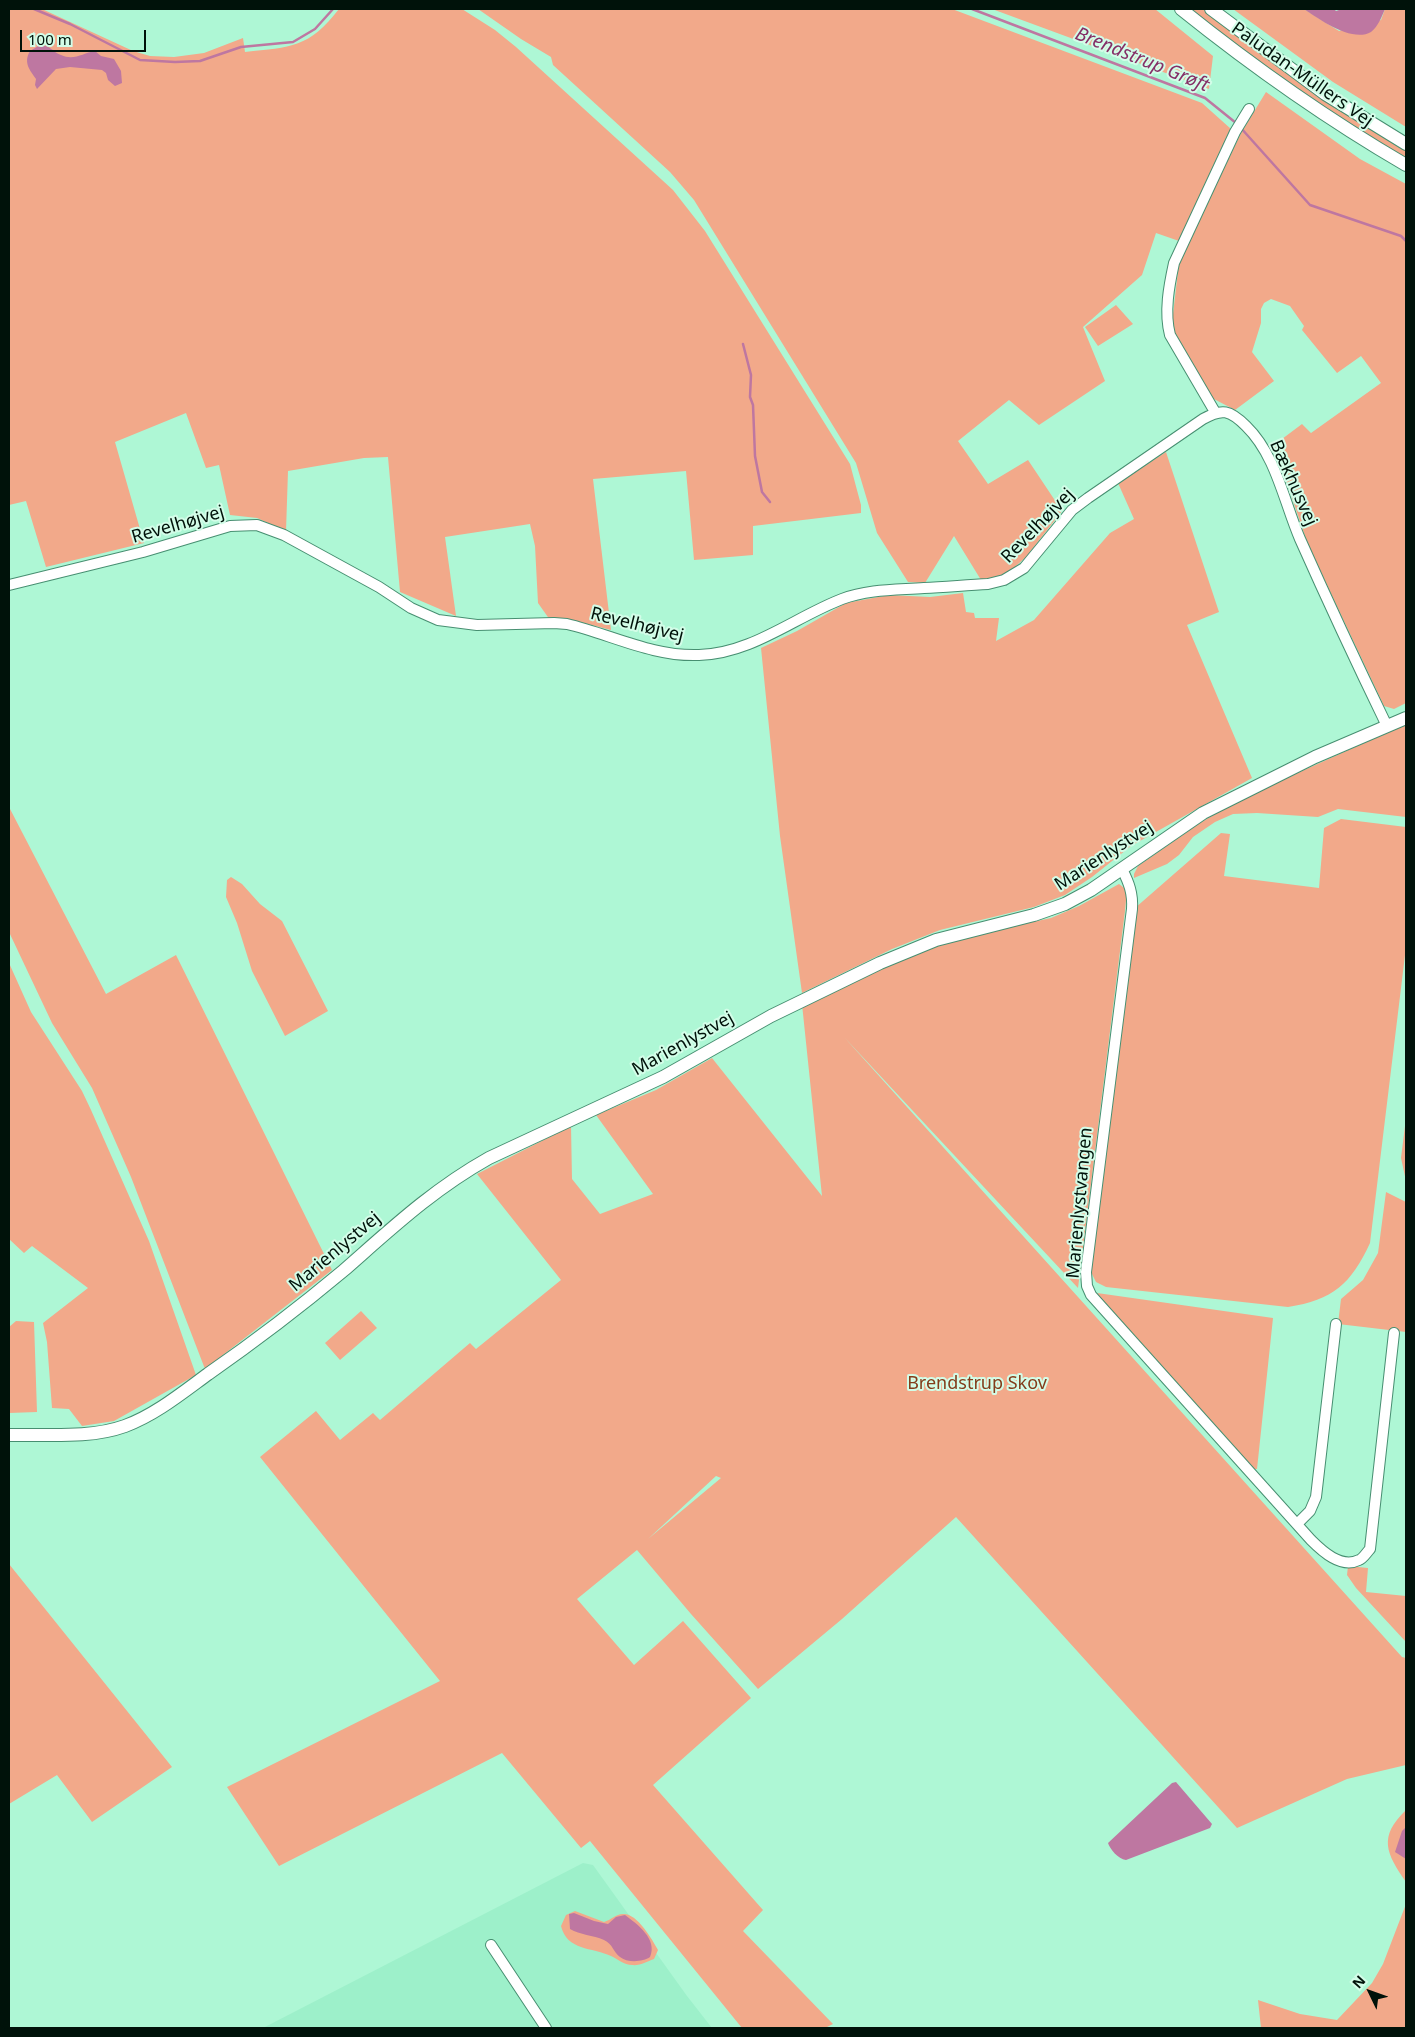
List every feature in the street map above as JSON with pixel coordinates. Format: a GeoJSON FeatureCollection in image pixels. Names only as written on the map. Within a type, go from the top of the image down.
{"type":"FeatureCollection","features":[{"type":"Feature","properties":{"kind":"street","name":"Paludan-Müllers Vej"},"geometry":{"type":"LineString","coordinates":[[1181,9],[1238,54],[1308,104],[1406,165]]}},
{"type":"Feature","properties":{"kind":"street","name":"Paludan-Müllers Vej"},"geometry":{"type":"LineString","coordinates":[[1211,9],[1325,94],[1406,144]]}},
{"type":"Feature","properties":{"kind":"street"},"geometry":{"type":"LineString","coordinates":[[1215,412],[1170,335],[1167,322],[1170,283],[1174,263],[1235,132],[1249,109]]}},
{"type":"Feature","properties":{"kind":"street","name":"Revelhøjvej"},"geometry":{"type":"LineString","coordinates":[[9,584],[143,552],[230,526],[257,525],[284,535],[347,569],[422,614],[438,620],[477,625],[554,622],[658,650],[696,656],[712,655],[759,639],[823,608],[857,595],[877,591],[988,584],[1004,580],[1024,568],[1072,510],[1082,502],[1215,412]]}},
{"type":"Feature","properties":{"kind":"street","name":"Bækhusvej"},"geometry":{"type":"LineString","coordinates":[[1215,412],[1225,412],[1242,422],[1253,434],[1267,455],[1299,536],[1387,726]]}},
{"type":"Feature","properties":{"kind":"street","name":"Marienlystvej"},"geometry":{"type":"LineString","coordinates":[[9,1435],[91,1433],[124,1427],[142,1418],[220,1366],[312,1296],[404,1216],[465,1172],[489,1158],[663,1077],[771,1016],[880,963],[936,940],[1034,915],[1065,904],[1122,869],[1203,813],[1243,791],[1315,757],[1406,718]]}},
{"type":"Feature","properties":{"kind":"street","name":"Marienlystvangen"},"geometry":{"type":"LineString","coordinates":[[1122,869],[1129,884],[1132,896],[1132,909],[1086,1272],[1087,1286],[1098,1305],[1321,1550],[1346,1562],[1360,1560],[1370,1549],[1394,1333]]}},
{"type":"Feature","properties":{"kind":"street"},"geometry":{"type":"LineString","coordinates":[[1297,1524],[1314,1505],[1316,1498],[1336,1324]]}},
{"type":"Feature","properties":{"kind":"street"},"geometry":{"type":"LineString","coordinates":[[491,1945],[546,2028]]}},
{"type":"Feature","properties":{"kind":"shaded area"},"geometry":{"type":"Polygon","coordinates":[[[1304,9],[1334,9],[1336,11],[1342,9],[1385,9],[1376,27],[1371,32],[1363,35],[1345,32],[1304,9]]]}},
{"type":"Feature","properties":{"kind":"shaded area"},"geometry":{"type":"Polygon","coordinates":[[[40,45],[47,46],[66,57],[74,57],[95,51],[101,56],[114,59],[121,71],[122,83],[115,86],[108,80],[106,73],[102,70],[70,67],[56,69],[37,89],[35,85],[36,79],[28,66],[27,59],[30,51],[40,45]]]}},
{"type":"Feature","properties":{"kind":"shaded area"},"geometry":{"type":"Polygon","coordinates":[[[1176,1782],[1212,1824],[1210,1828],[1126,1860],[1117,1856],[1108,1843],[1172,1783],[1176,1782]]]}},
{"type":"Feature","properties":{"kind":"shaded area"},"geometry":{"type":"Polygon","coordinates":[[[1406,1827],[1406,1859],[1395,1852],[1402,1831],[1406,1827]]]}},
{"type":"Feature","properties":{"kind":"shaded area"},"geometry":{"type":"Polygon","coordinates":[[[583,1863],[593,1865],[712,2028],[263,2028],[583,1863]]]}},
{"type":"Feature","properties":{"kind":"shaded area"},"geometry":{"type":"Polygon","coordinates":[[[574,1913],[608,1924],[616,1917],[625,1915],[640,1927],[649,1938],[652,1950],[650,1957],[639,1961],[623,1959],[604,1940],[570,1929],[569,1914],[574,1913]]]}},
{"type":"Feature","properties":{"kind":"green space"},"geometry":{"type":"Polygon","coordinates":[[[9,9],[42,9],[133,51],[150,56],[174,57],[204,53],[243,38],[245,52],[275,49],[298,43],[318,31],[339,9],[462,9],[495,30],[516,47],[673,190],[705,231],[850,464],[861,505],[861,513],[753,526],[753,555],[694,560],[686,471],[593,479],[611,630],[576,621],[550,620],[538,603],[535,546],[530,524],[445,537],[456,616],[400,592],[388,457],[364,458],[288,471],[286,531],[257,518],[230,515],[219,465],[206,468],[186,413],[115,442],[144,543],[46,567],[26,501],[9,505],[9,9]]]}},
{"type":"Feature","properties":{"kind":"green space"},"geometry":{"type":"Polygon","coordinates":[[[478,9],[952,9],[1202,103],[1231,129],[1179,241],[1156,233],[1142,275],[1083,327],[1105,381],[1039,425],[1009,400],[958,441],[988,484],[1028,460],[1062,511],[1026,557],[1007,574],[981,580],[954,536],[925,583],[908,582],[877,533],[856,463],[694,200],[670,172],[553,65],[551,57],[478,9]]]}},
{"type":"Feature","properties":{"kind":"green space"},"geometry":{"type":"Polygon","coordinates":[[[992,9],[1155,9],[1213,56],[1209,89],[992,9]]]}},
{"type":"Feature","properties":{"kind":"green space"},"geometry":{"type":"Polygon","coordinates":[[[1190,9],[1203,9],[1231,31],[1406,149],[1406,158],[1296,87],[1190,9]]]}},
{"type":"Feature","properties":{"kind":"green space"},"geometry":{"type":"Polygon","coordinates":[[[1233,9],[1304,9],[1339,31],[1381,20],[1385,9],[1406,9],[1406,127],[1333,82],[1233,9]]]}},
{"type":"Feature","properties":{"kind":"green space"},"geometry":{"type":"Polygon","coordinates":[[[1266,92],[1360,159],[1406,184],[1406,703],[1394,709],[1384,706],[1308,545],[1274,445],[1302,424],[1311,433],[1381,383],[1361,356],[1337,373],[1302,330],[1304,326],[1290,306],[1271,299],[1264,303],[1261,309],[1261,323],[1252,352],[1274,381],[1235,410],[1212,398],[1175,335],[1172,323],[1179,262],[1241,133],[1266,92]]]}},
{"type":"Feature","properties":{"kind":"green space"},"geometry":{"type":"Polygon","coordinates":[[[1116,305],[1133,324],[1098,346],[1085,327],[1116,305]]]}},
{"type":"Feature","properties":{"kind":"green space"},"geometry":{"type":"Polygon","coordinates":[[[1166,452],[1219,612],[1187,625],[1252,778],[1131,846],[1092,877],[1065,895],[1034,907],[940,930],[892,949],[802,993],[780,836],[761,648],[797,631],[846,603],[889,595],[930,597],[963,593],[966,612],[974,613],[975,618],[999,618],[996,641],[1034,620],[1110,533],[1134,519],[1118,483],[1166,452]]]}},
{"type":"Feature","properties":{"kind":"green space"},"geometry":{"type":"Polygon","coordinates":[[[1406,724],[1406,817],[1338,809],[1318,817],[1257,813],[1233,814],[1215,822],[1193,837],[1179,855],[1167,864],[1134,878],[1138,866],[1200,823],[1240,799],[1406,724]]]}},
{"type":"Feature","properties":{"kind":"green space"},"geometry":{"type":"Polygon","coordinates":[[[9,807],[106,994],[176,955],[332,1270],[205,1369],[131,1177],[92,1088],[52,1023],[9,932],[9,807]]]}},
{"type":"Feature","properties":{"kind":"green space"},"geometry":{"type":"Polygon","coordinates":[[[1341,819],[1406,827],[1406,947],[1370,1243],[1363,1257],[1348,1279],[1339,1288],[1317,1300],[1288,1307],[1106,1287],[1096,1282],[1091,1272],[1135,908],[1221,833],[1230,834],[1224,876],[1319,888],[1324,828],[1341,819]]]}},
{"type":"Feature","properties":{"kind":"green space"},"geometry":{"type":"Polygon","coordinates":[[[231,877],[242,884],[260,904],[282,921],[328,1011],[285,1036],[252,971],[237,923],[226,897],[227,880],[231,877]]]}},
{"type":"Feature","properties":{"kind":"green space","name":"Brendstrup Skov"},"geometry":{"type":"Polygon","coordinates":[[[1119,884],[1127,890],[1078,1288],[844,1037],[1402,1657],[1406,1658],[1406,1765],[1347,1779],[1237,1828],[956,1517],[842,1619],[758,1689],[637,1550],[577,1599],[634,1665],[683,1621],[751,1698],[653,1785],[763,1910],[743,1931],[833,2024],[825,2028],[742,2028],[590,1841],[581,1848],[502,1753],[279,1866],[227,1787],[440,1681],[260,1457],[316,1411],[340,1440],[373,1413],[380,1420],[470,1343],[476,1349],[561,1280],[477,1174],[571,1126],[572,1179],[600,1214],[653,1194],[596,1115],[656,1090],[712,1058],[822,1196],[802,1004],[920,952],[964,937],[1051,918],[1079,906],[1119,884]],[[716,1476],[648,1539],[721,1478],[716,1476]]]}},
{"type":"Feature","properties":{"kind":"green space"},"geometry":{"type":"Polygon","coordinates":[[[9,963],[31,1012],[82,1091],[91,1110],[149,1241],[196,1375],[114,1421],[82,1426],[69,1409],[52,1408],[47,1342],[43,1323],[88,1288],[32,1246],[24,1253],[9,1239],[9,963]]]}},
{"type":"Feature","properties":{"kind":"green space"},"geometry":{"type":"Polygon","coordinates":[[[1406,1118],[1406,1181],[1401,1158],[1406,1118]]]}},
{"type":"Feature","properties":{"kind":"green space"},"geometry":{"type":"Polygon","coordinates":[[[1386,1192],[1406,1202],[1406,1332],[1338,1324],[1341,1299],[1363,1280],[1378,1253],[1386,1192]]]}},
{"type":"Feature","properties":{"kind":"green space"},"geometry":{"type":"Polygon","coordinates":[[[1097,1293],[1273,1318],[1257,1469],[1252,1469],[1100,1301],[1097,1293]]]}},
{"type":"Feature","properties":{"kind":"green space"},"geometry":{"type":"Polygon","coordinates":[[[361,1311],[377,1328],[340,1360],[325,1343],[361,1311]]]}},
{"type":"Feature","properties":{"kind":"green space"},"geometry":{"type":"Polygon","coordinates":[[[16,1321],[34,1322],[37,1412],[9,1413],[9,1327],[16,1321]]]}},
{"type":"Feature","properties":{"kind":"green space"},"geometry":{"type":"Polygon","coordinates":[[[9,1564],[172,1767],[92,1822],[57,1775],[9,1804],[9,1564]]]}},
{"type":"Feature","properties":{"kind":"green space"},"geometry":{"type":"Polygon","coordinates":[[[1348,1566],[1368,1568],[1366,1592],[1406,1596],[1406,1642],[1356,1588],[1347,1575],[1348,1566]]]}},
{"type":"Feature","properties":{"kind":"green space"},"geometry":{"type":"Polygon","coordinates":[[[1406,1810],[1406,1882],[1390,1854],[1388,1837],[1397,1820],[1406,1810]]]}},
{"type":"Feature","properties":{"kind":"green space"},"geometry":{"type":"Polygon","coordinates":[[[1406,1904],[1406,2028],[1261,2028],[1258,2000],[1300,2014],[1337,2020],[1372,1983],[1383,1964],[1406,1904]]]}},
{"type":"Feature","properties":{"kind":"green space"},"geometry":{"type":"Polygon","coordinates":[[[575,1911],[604,1922],[620,1914],[634,1918],[644,1928],[658,1950],[654,1959],[638,1965],[629,1965],[604,1953],[574,1944],[564,1934],[561,1926],[566,1915],[575,1911]]]}},
{"type":"Feature","properties":{"kind":"waterway"},"geometry":{"type":"LineString","coordinates":[[34,9],[70,24],[140,60],[175,62],[200,61],[241,47],[293,42],[315,29],[333,9]]}},
{"type":"Feature","properties":{"kind":"waterway","name":"Brendstrup Grøft"},"geometry":{"type":"LineString","coordinates":[[972,9],[1205,98],[1236,123]]}},
{"type":"Feature","properties":{"kind":"waterway","name":"Brendstrup Grøft"},"geometry":{"type":"LineString","coordinates":[[1240,127],[1310,205],[1401,236],[1406,241]]}},
{"type":"Feature","properties":{"kind":"waterway"},"geometry":{"type":"LineString","coordinates":[[743,344],[751,375],[750,397],[753,405],[755,456],[762,492],[770,502]]}}]}
